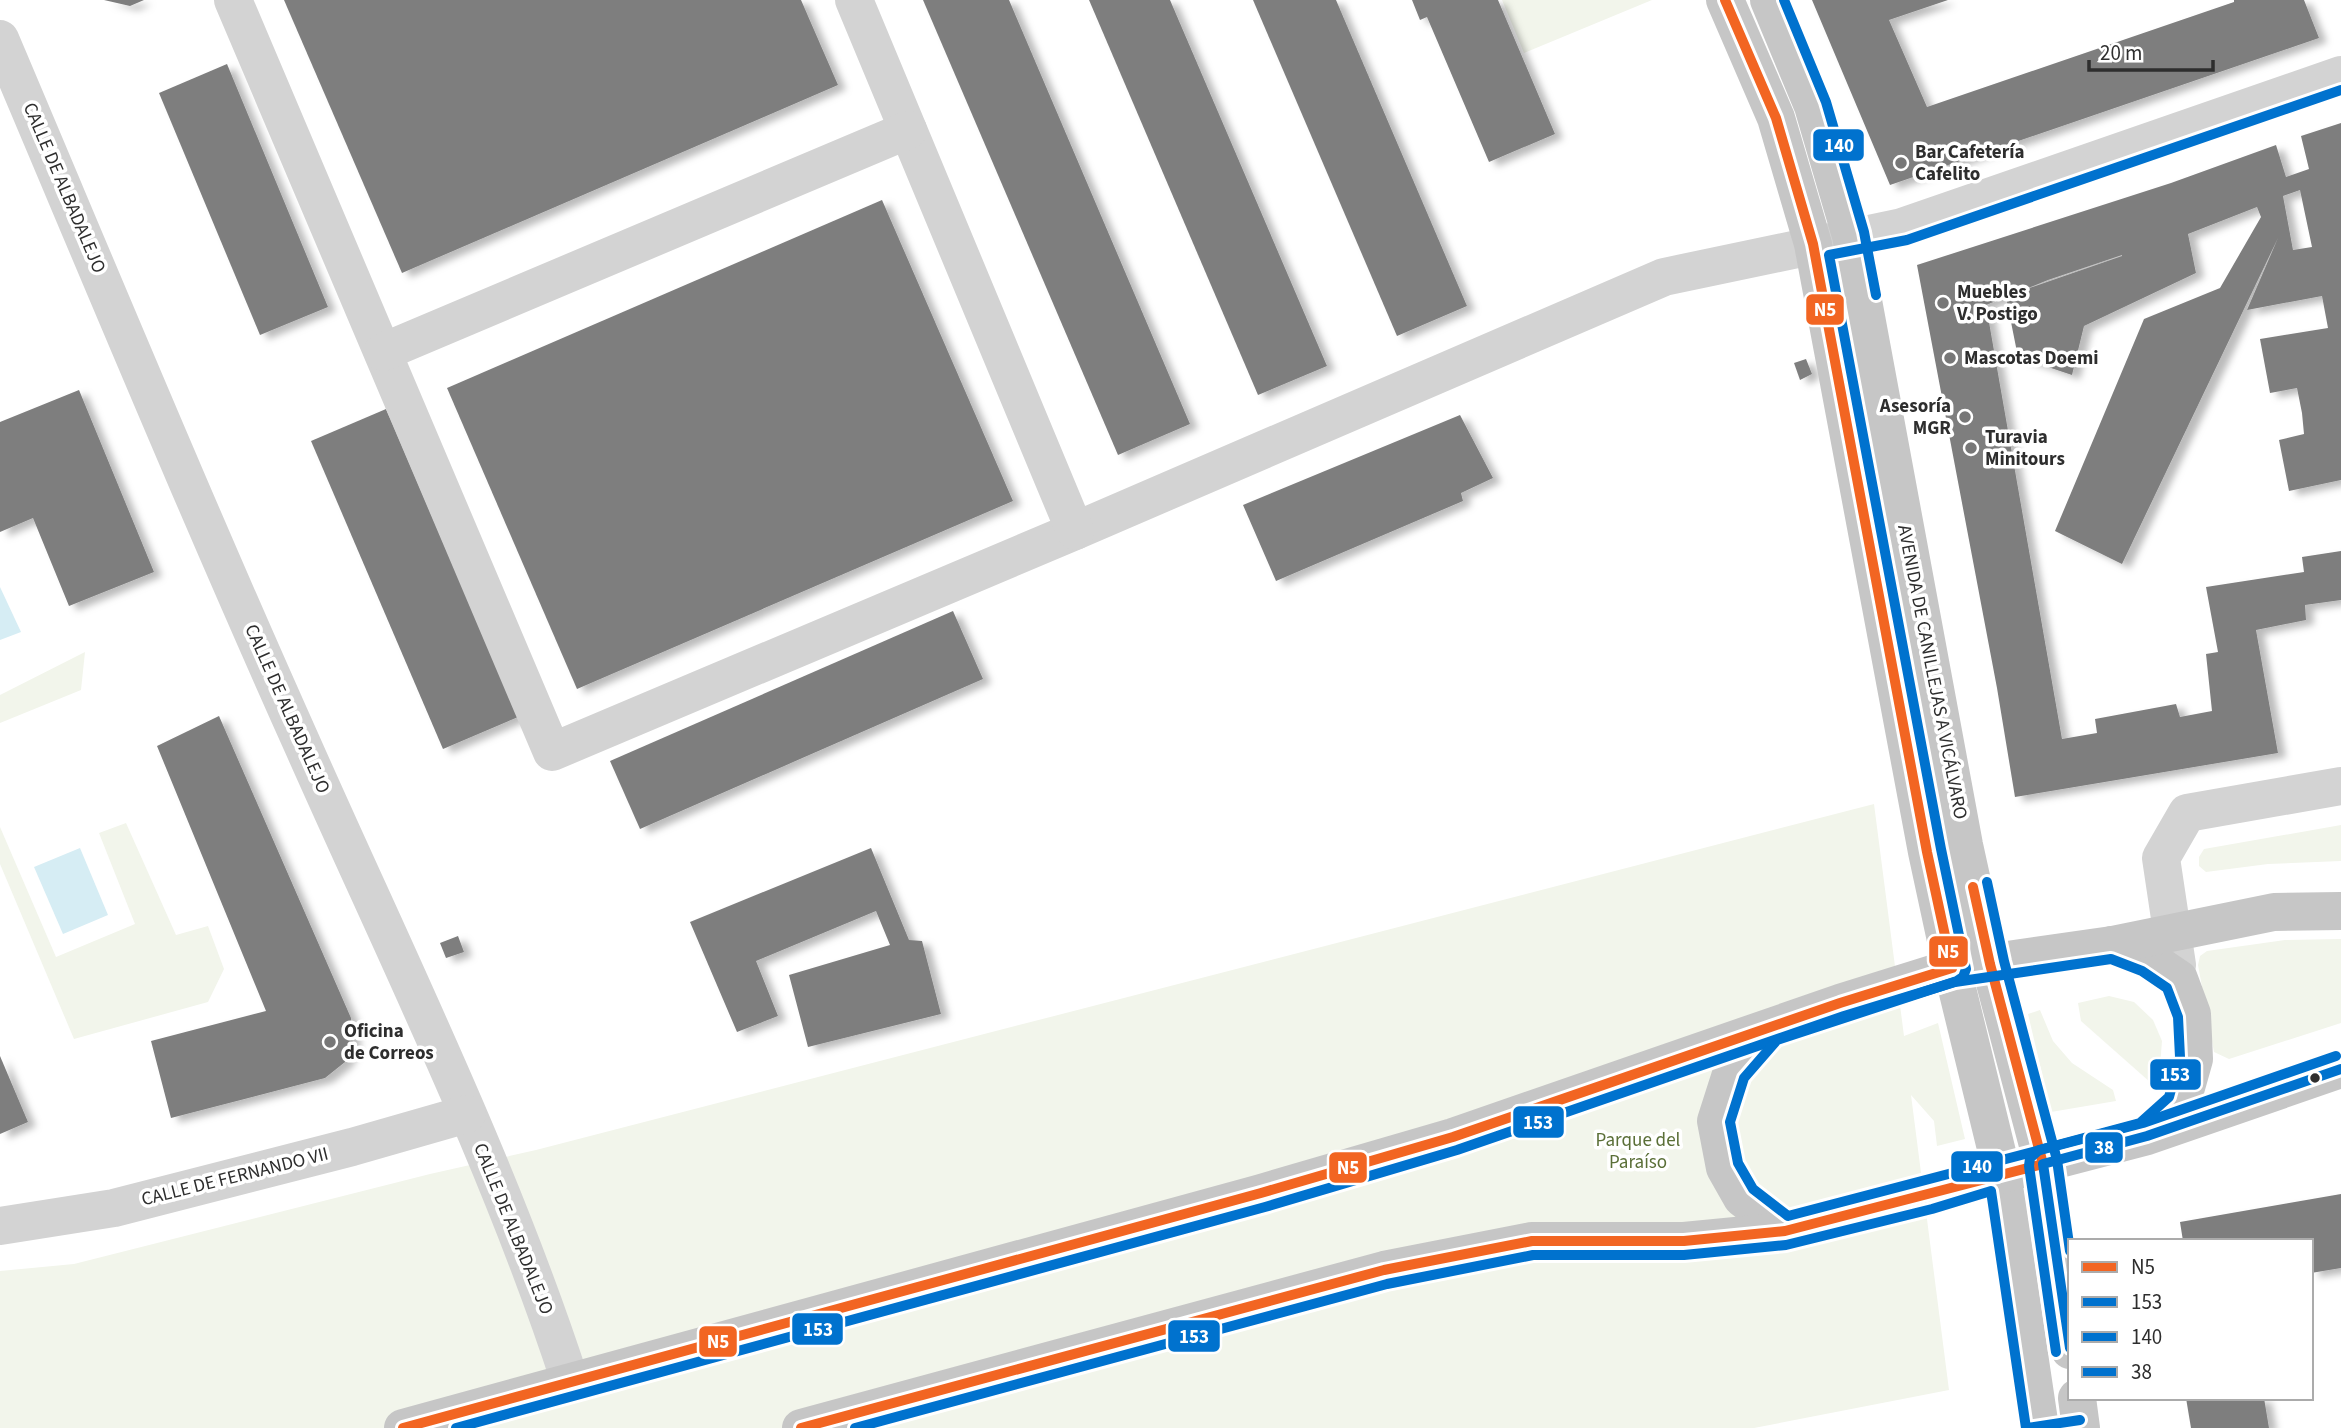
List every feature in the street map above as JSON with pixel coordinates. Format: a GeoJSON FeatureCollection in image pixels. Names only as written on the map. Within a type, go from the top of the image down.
{"type":"FeatureCollection","features":[{"type":"Feature","properties":{"kind":"main road","name":"AVENIDA DE CANILLEJAS A VICÁLVARO"},"geometry":{"type":"LineString","coordinates":[[1725,0],[1776,118],[1813,244],[1925,839],[1952,968],[2002,1173],[2036,1427]]}},
{"type":"Feature","properties":{"kind":"main road","name":"AVENIDA DE CANILLEJAS A VICÁLVARO"},"geometry":{"type":"LineString","coordinates":[[1769,0],[1813,106],[1851,236],[1964,845],[1990,964],[2043,1164],[2068,1336]]}},
{"type":"Feature","properties":{"kind":"main road"},"geometry":{"type":"LineString","coordinates":[[403,1428],[1390,1156],[1453,1137],[1840,1003],[1952,968],[2112,945],[2274,912],[2341,911]]}},
{"type":"Feature","properties":{"kind":"main road"},"geometry":{"type":"LineString","coordinates":[[2112,945],[2148,958],[2179,979],[2192,1014],[2194,1059],[2181,1105],[2147,1136]]}},
{"type":"Feature","properties":{"kind":"main road"},"geometry":{"type":"LineString","coordinates":[[1769,1028],[1732,1071],[1716,1121],[1725,1168],[1742,1198],[1785,1231]]}},
{"type":"Feature","properties":{"kind":"main road"},"geometry":{"type":"LineString","coordinates":[[801,1428],[1384,1270],[1532,1241],[1684,1241],[1785,1231],[2147,1136],[2341,1069]]}},
{"type":"Feature","properties":{"kind":"street"},"geometry":{"type":"LineString","coordinates":[[233,0],[552,752],[1075,531],[1664,276],[1902,227],[2341,75]]}},
{"type":"Feature","properties":{"kind":"street"},"geometry":{"type":"LineString","coordinates":[[854,0],[1075,531]]}},
{"type":"Feature","properties":{"kind":"street","name":"CALLE DE ALBADALEJO"},"geometry":{"type":"LineString","coordinates":[[0,39],[254,637],[467,1114],[541,1292],[570,1381]]}},
{"type":"Feature","properties":{"kind":"street"},"geometry":{"type":"LineString","coordinates":[[383,352],[908,130]]}},
{"type":"Feature","properties":{"kind":"street"},"geometry":{"type":"LineString","coordinates":[[2179,979],[2161,858],[2187,813],[2341,786]]}},
{"type":"Feature","properties":{"kind":"street","name":"CALLE DE FERNANDO VII"},"geometry":{"type":"LineString","coordinates":[[0,1226],[114,1208],[352,1147],[467,1114]]}},
{"type":"Feature","properties":{"kind":"street"},"geometry":{"type":"LineString","coordinates":[[2036,1427],[2079,1415]]}},
{"type":"Feature","properties":{"kind":"green space"},"geometry":{"type":"Polygon","coordinates":[[[1502,0],[1652,0],[1524,53],[1502,0]]]}},
{"type":"Feature","properties":{"kind":"green space"},"geometry":{"type":"Polygon","coordinates":[[[85,652],[81,690],[0,723],[0,695],[85,652]]]}},
{"type":"Feature","properties":{"kind":"green space","name":"Parque del Paraíso"},"geometry":{"type":"Polygon","coordinates":[[[1874,804],[1904,1036],[1938,1023],[1965,1139],[1937,1146],[1934,1121],[1911,1095],[1949,1390],[1754,1428],[0,1428],[0,1271],[74,1264],[536,1150],[1874,804]]]}},
{"type":"Feature","properties":{"kind":"green space"},"geometry":{"type":"Polygon","coordinates":[[[126,823],[176,935],[208,926],[224,969],[208,1002],[74,1039],[0,864],[0,827],[56,957],[135,924],[99,833],[126,823]]]}},
{"type":"Feature","properties":{"kind":"green space"},"geometry":{"type":"Polygon","coordinates":[[[2341,825],[2341,861],[2268,864],[2206,872],[2199,866],[2199,857],[2204,849],[2341,825]]]}},
{"type":"Feature","properties":{"kind":"green space"},"geometry":{"type":"Polygon","coordinates":[[[2341,939],[2341,1023],[2229,1059],[2214,1052],[2198,965],[2200,956],[2207,951],[2285,940],[2341,939]]]}},
{"type":"Feature","properties":{"kind":"green space"},"geometry":{"type":"Polygon","coordinates":[[[2109,996],[2134,1002],[2153,1020],[2162,1041],[2160,1066],[2150,1082],[2081,1021],[2078,1003],[2109,996]]]}},
{"type":"Feature","properties":{"kind":"green space"},"geometry":{"type":"Polygon","coordinates":[[[2040,1010],[2053,1041],[2072,1063],[2113,1090],[2116,1101],[2051,1112],[2028,1014],[2040,1010]]]}},
{"type":"Feature","properties":{"kind":"water"},"geometry":{"type":"Polygon","coordinates":[[[0,587],[21,632],[0,640],[0,587]]]}},
{"type":"Feature","properties":{"kind":"water"},"geometry":{"type":"Polygon","coordinates":[[[80,848],[108,915],[63,934],[34,867],[80,848]]]}},
{"type":"Feature","properties":{"kind":"building"},"geometry":{"type":"Polygon","coordinates":[[[104,0],[144,0],[130,6],[104,0]]]}},
{"type":"Feature","properties":{"kind":"building"},"geometry":{"type":"Polygon","coordinates":[[[284,0],[801,0],[838,85],[402,273],[284,0]]]}},
{"type":"Feature","properties":{"kind":"building"},"geometry":{"type":"Polygon","coordinates":[[[923,0],[1009,0],[1190,424],[1118,455],[923,0]]]}},
{"type":"Feature","properties":{"kind":"building"},"geometry":{"type":"Polygon","coordinates":[[[1089,0],[1170,0],[1327,366],[1258,395],[1089,0]]]}},
{"type":"Feature","properties":{"kind":"building"},"geometry":{"type":"Polygon","coordinates":[[[1253,0],[1336,0],[1467,306],[1397,336],[1253,0]]]}},
{"type":"Feature","properties":{"kind":"building"},"geometry":{"type":"Polygon","coordinates":[[[1412,0],[1498,0],[1555,134],[1489,162],[1427,17],[1420,20],[1412,0]]]}},
{"type":"Feature","properties":{"kind":"building"},"geometry":{"type":"Polygon","coordinates":[[[1812,0],[1948,0],[1889,20],[1927,107],[2234,0],[2304,0],[2319,38],[1890,185],[1812,0]]]}},
{"type":"Feature","properties":{"kind":"building"},"geometry":{"type":"Polygon","coordinates":[[[227,64],[328,307],[260,335],[159,93],[227,64]]]}},
{"type":"Feature","properties":{"kind":"building"},"geometry":{"type":"Polygon","coordinates":[[[2341,123],[2341,480],[2289,491],[2279,440],[2304,434],[2302,413],[2297,388],[2270,393],[2260,339],[2328,328],[2322,296],[2247,310],[2278,238],[2122,564],[2055,531],[2144,319],[2220,288],[2261,217],[2257,207],[2188,234],[2196,273],[2084,326],[2072,375],[2018,357],[2006,297],[1986,305],[2062,739],[2097,733],[2095,719],[2176,704],[2180,717],[2212,711],[2206,654],[2218,652],[2206,587],[2304,572],[2302,557],[2341,551],[2341,600],[2305,605],[2306,620],[2256,630],[2278,753],[2015,797],[1917,265],[2171,183],[2276,145],[2286,177],[2309,169],[2301,136],[2341,123]],[[2300,190],[2283,196],[2293,250],[2312,247],[2300,190]],[[2122,256],[2048,280],[2021,291],[2122,256]]]}},
{"type":"Feature","properties":{"kind":"building"},"geometry":{"type":"Polygon","coordinates":[[[882,200],[1013,501],[577,689],[447,388],[882,200]]]}},
{"type":"Feature","properties":{"kind":"building"},"geometry":{"type":"Polygon","coordinates":[[[1806,359],[1812,374],[1800,380],[1794,363],[1806,359]]]}},
{"type":"Feature","properties":{"kind":"building"},"geometry":{"type":"Polygon","coordinates":[[[79,390],[154,572],[69,606],[33,518],[0,532],[0,422],[79,390]]]}},
{"type":"Feature","properties":{"kind":"building"},"geometry":{"type":"Polygon","coordinates":[[[386,409],[518,717],[443,749],[311,441],[386,409]]]}},
{"type":"Feature","properties":{"kind":"building"},"geometry":{"type":"Polygon","coordinates":[[[1460,415],[1493,478],[1461,493],[1463,501],[1276,581],[1243,505],[1460,415]]]}},
{"type":"Feature","properties":{"kind":"building"},"geometry":{"type":"Polygon","coordinates":[[[953,611],[983,679],[640,829],[610,761],[953,611]]]}},
{"type":"Feature","properties":{"kind":"building"},"geometry":{"type":"Polygon","coordinates":[[[219,716],[351,1018],[353,1045],[345,1062],[325,1078],[171,1118],[151,1041],[266,1011],[157,746],[219,716]]]}},
{"type":"Feature","properties":{"kind":"building"},"geometry":{"type":"Polygon","coordinates":[[[871,848],[909,940],[922,941],[941,1014],[808,1047],[789,975],[890,945],[876,911],[756,961],[778,1016],[737,1032],[690,922],[871,848]]]}},
{"type":"Feature","properties":{"kind":"building"},"geometry":{"type":"Polygon","coordinates":[[[458,936],[464,952],[446,958],[440,943],[458,936]]]}},
{"type":"Feature","properties":{"kind":"building"},"geometry":{"type":"Polygon","coordinates":[[[0,1056],[28,1122],[0,1134],[0,1056]]]}},
{"type":"Feature","properties":{"kind":"building"},"geometry":{"type":"Polygon","coordinates":[[[2341,1194],[2341,1268],[2313,1273],[2313,1239],[2183,1239],[2180,1222],[2341,1194]]]}},
{"type":"Feature","properties":{"kind":"building"},"geometry":{"type":"Polygon","coordinates":[[[2186,1400],[2264,1400],[2269,1428],[2191,1428],[2186,1400]]]}},
{"type":"Feature","properties":{"kind":"transit line","name":"N5"},"geometry":{"type":"LineString","coordinates":[[403,1428],[1261,1193],[1453,1137],[1840,1003],[1952,968],[1927,852],[1813,244],[1776,118],[1725,0]]}},
{"type":"Feature","properties":{"kind":"transit line","name":"140"},"geometry":{"type":"LineString","coordinates":[[1784,0],[1826,102],[1864,232],[1876,295]]}},
{"type":"Feature","properties":{"kind":"transit line","name":"140"},"geometry":{"type":"LineString","coordinates":[[2336,1056],[2143,1123],[1788,1216],[1753,1189],[1738,1163],[1730,1122],[1744,1078],[1777,1040],[1957,981],[1963,977],[1966,969],[1829,255],[1907,240],[2341,90]]}},
{"type":"Feature","properties":{"kind":"transit line","name":"140"},"geometry":{"type":"LineString","coordinates":[[1987,882],[2004,961],[2057,1160],[2068,1239]]}},
{"type":"Feature","properties":{"kind":"transit line","name":"N5"},"geometry":{"type":"LineString","coordinates":[[801,1428],[1384,1270],[1532,1241],[1684,1241],[1785,1231],[2043,1164],[1990,964],[1973,887]]}},
{"type":"Feature","properties":{"kind":"transit line","name":"153"},"geometry":{"type":"LineString","coordinates":[[456,1428],[1265,1207],[1457,1150],[1844,1016],[1955,982],[2111,959],[2142,971],[2167,988],[2178,1017],[2180,1057],[2169,1097],[2140,1123],[2039,1150],[2030,1158],[2056,1352]]}},
{"type":"Feature","properties":{"kind":"transit line","name":"38"},"geometry":{"type":"LineString","coordinates":[[2068,1334],[2043,1164],[2147,1136],[2341,1069]]}},
{"type":"Feature","properties":{"kind":"transit line","name":"153"},"geometry":{"type":"LineString","coordinates":[[855,1428],[1387,1284],[1533,1255],[1684,1255],[1786,1245],[1932,1209],[1991,1191],[2026,1428]]}},
{"type":"Feature","properties":{"kind":"transit line","name":"38"},"geometry":{"type":"LineString","coordinates":[[2027,1428],[2080,1420]]}},
{"type":"Feature","properties":{"kind":"place","name":"Bar Cafetería Cafelito"},"geometry":{"type":"Point","coordinates":[1901,163]}},
{"type":"Feature","properties":{"kind":"place","name":"Muebles V. Postigo"},"geometry":{"type":"Point","coordinates":[1943,303]}},
{"type":"Feature","properties":{"kind":"place","name":"Mascotas Doemi"},"geometry":{"type":"Point","coordinates":[1950,358]}},
{"type":"Feature","properties":{"kind":"place","name":"Asesoría MGR"},"geometry":{"type":"Point","coordinates":[1965,417]}},
{"type":"Feature","properties":{"kind":"place","name":"Turavia Minitours"},"geometry":{"type":"Point","coordinates":[1971,448]}},
{"type":"Feature","properties":{"kind":"place","name":"Oficina de Correos"},"geometry":{"type":"Point","coordinates":[330,1042]}}]}
